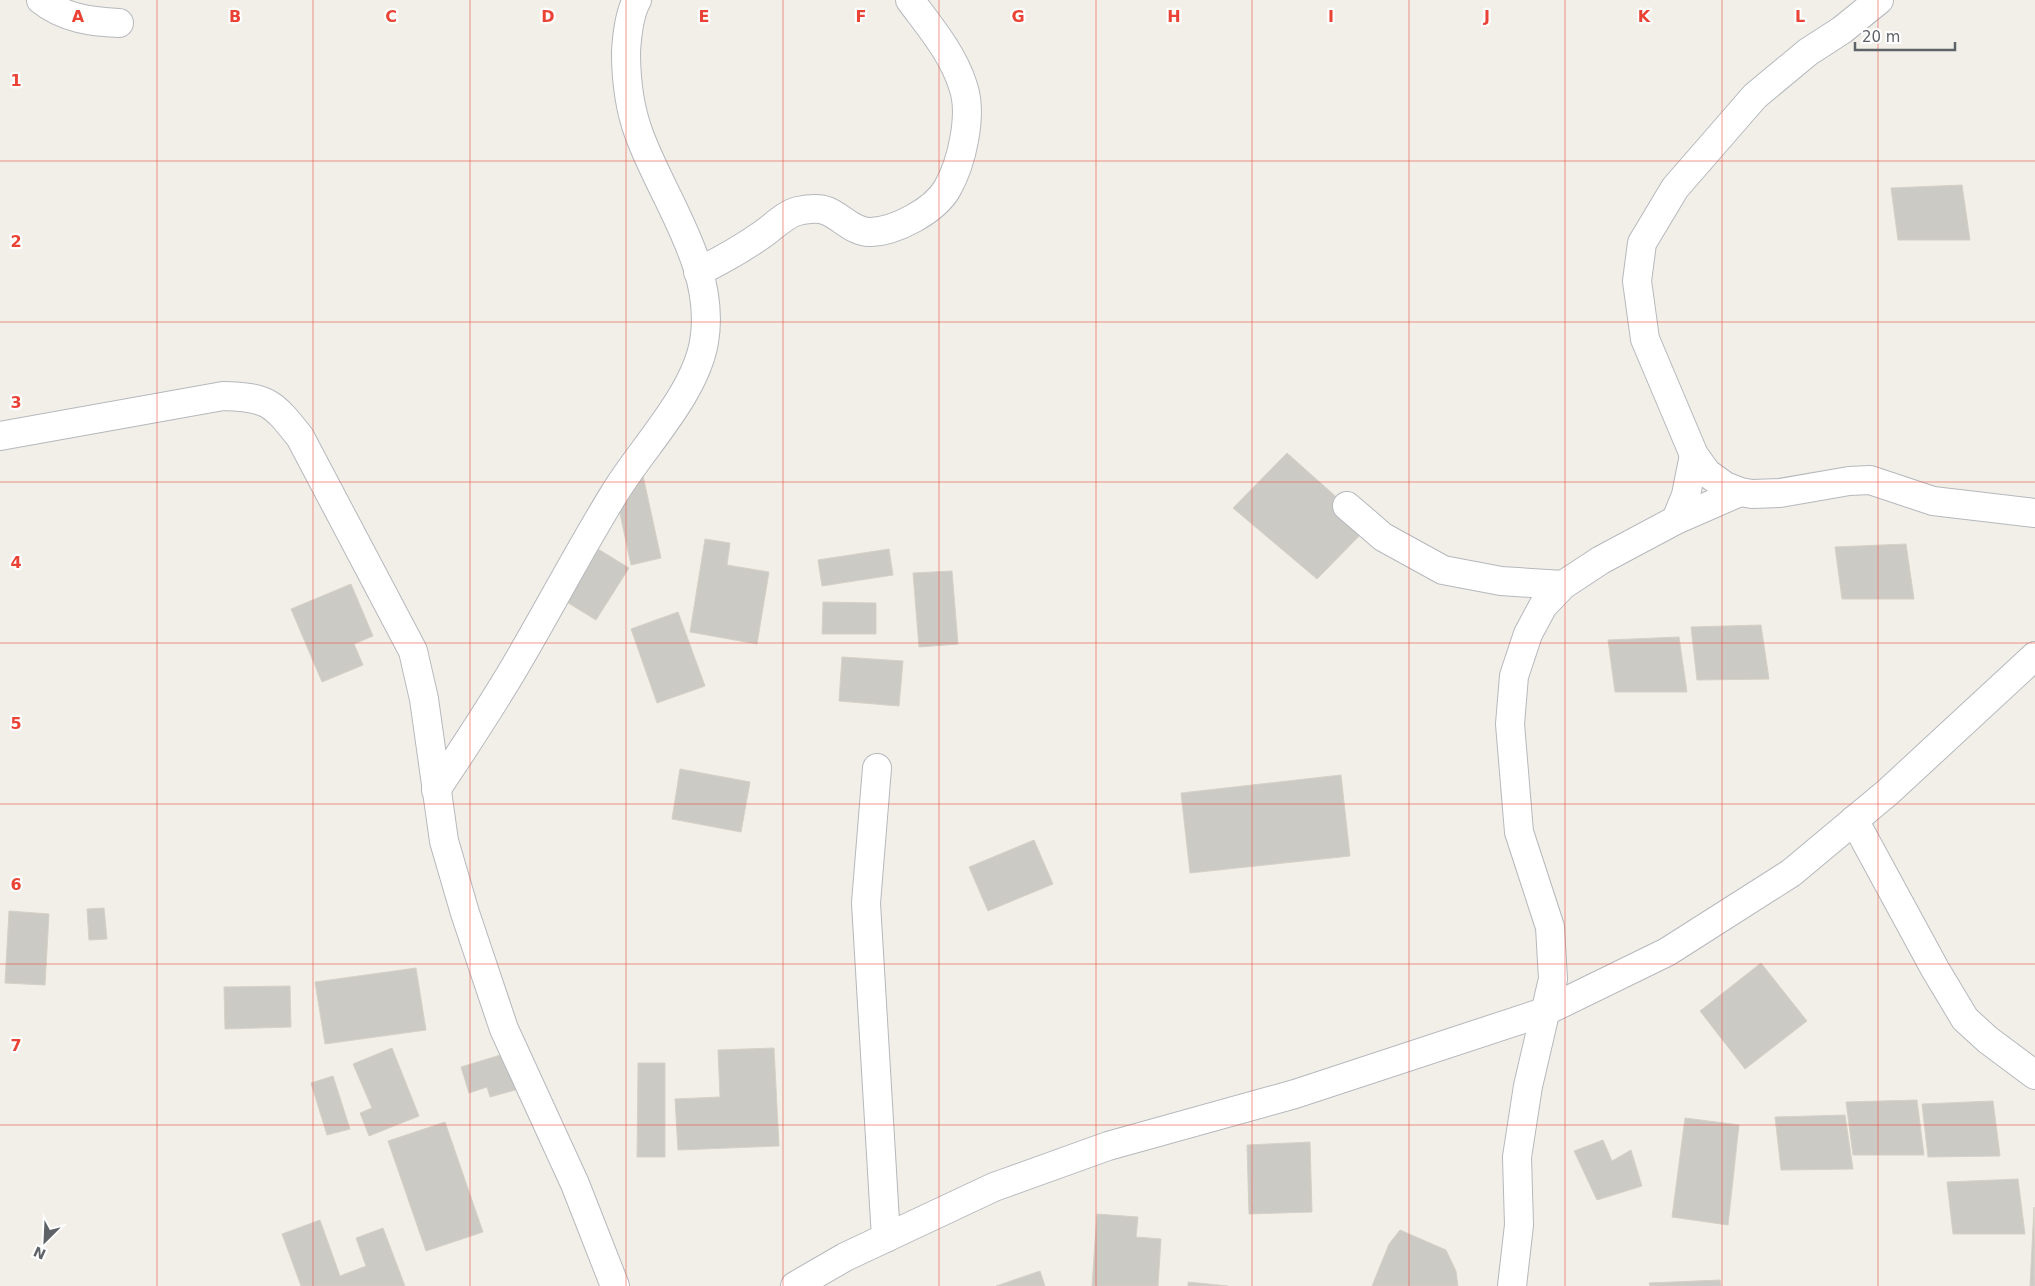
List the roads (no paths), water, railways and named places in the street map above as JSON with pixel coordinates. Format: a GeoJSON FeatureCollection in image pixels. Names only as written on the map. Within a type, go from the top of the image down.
{"type":"FeatureCollection","features":[{"type":"Feature","properties":{"kind":"street"},"geometry":{"type":"LineString","coordinates":[[41,0],[51,8],[91,22],[119,23]]}},
{"type":"Feature","properties":{"kind":"street"},"geometry":{"type":"LineString","coordinates":[[436,790],[516,665],[615,492],[667,418],[692,376],[704,343],[705,308],[698,272],[675,213],[639,134],[626,83],[627,43],[633,7],[637,0]]}},
{"type":"Feature","properties":{"kind":"street"},"geometry":{"type":"LineString","coordinates":[[698,272],[729,257],[795,212],[812,208],[828,211],[858,230],[870,232],[910,221],[934,204],[947,189],[964,140],[968,104],[963,86],[952,61],[937,35],[910,0]]}},
{"type":"Feature","properties":{"kind":"street"},"geometry":{"type":"LineString","coordinates":[[1879,0],[1842,30],[1808,52],[1755,96],[1676,188],[1642,243],[1637,281],[1645,339],[1694,455],[1707,473],[1725,486],[1740,492],[1780,493],[1849,481],[1870,480],[1933,500],[2035,513]]}},
{"type":"Feature","properties":{"kind":"street"},"geometry":{"type":"LineString","coordinates":[[0,436],[223,396],[252,396],[264,400],[277,411],[300,437],[413,651],[424,699],[444,841],[465,913],[504,1029],[575,1184],[616,1286]]}},
{"type":"Feature","properties":{"kind":"street"},"geometry":{"type":"LineString","coordinates":[[1676,520],[1686,494],[1694,455]]}},
{"type":"Feature","properties":{"kind":"street"},"geometry":{"type":"LineString","coordinates":[[1512,1286],[1519,1225],[1517,1157],[1528,1086],[1553,979],[1550,927],[1519,832],[1510,724],[1514,676],[1528,634],[1543,606],[1564,585],[1601,560],[1676,520],[1740,492]]}},
{"type":"Feature","properties":{"kind":"street"},"geometry":{"type":"LineString","coordinates":[[1348,506],[1383,537],[1443,570],[1501,581],[1564,585]]}},
{"type":"Feature","properties":{"kind":"street"},"geometry":{"type":"LineString","coordinates":[[795,1286],[845,1257],[994,1187],[1108,1146],[1295,1094],[1544,1012],[1667,952],[1791,873],[1888,792],[2035,656]]}},
{"type":"Feature","properties":{"kind":"street"},"geometry":{"type":"LineString","coordinates":[[877,768],[866,903],[886,1238]]}},
{"type":"Feature","properties":{"kind":"street"},"geometry":{"type":"LineString","coordinates":[[1854,820],[1935,969],[1965,1019],[1988,1040],[2035,1075]]}}]}
